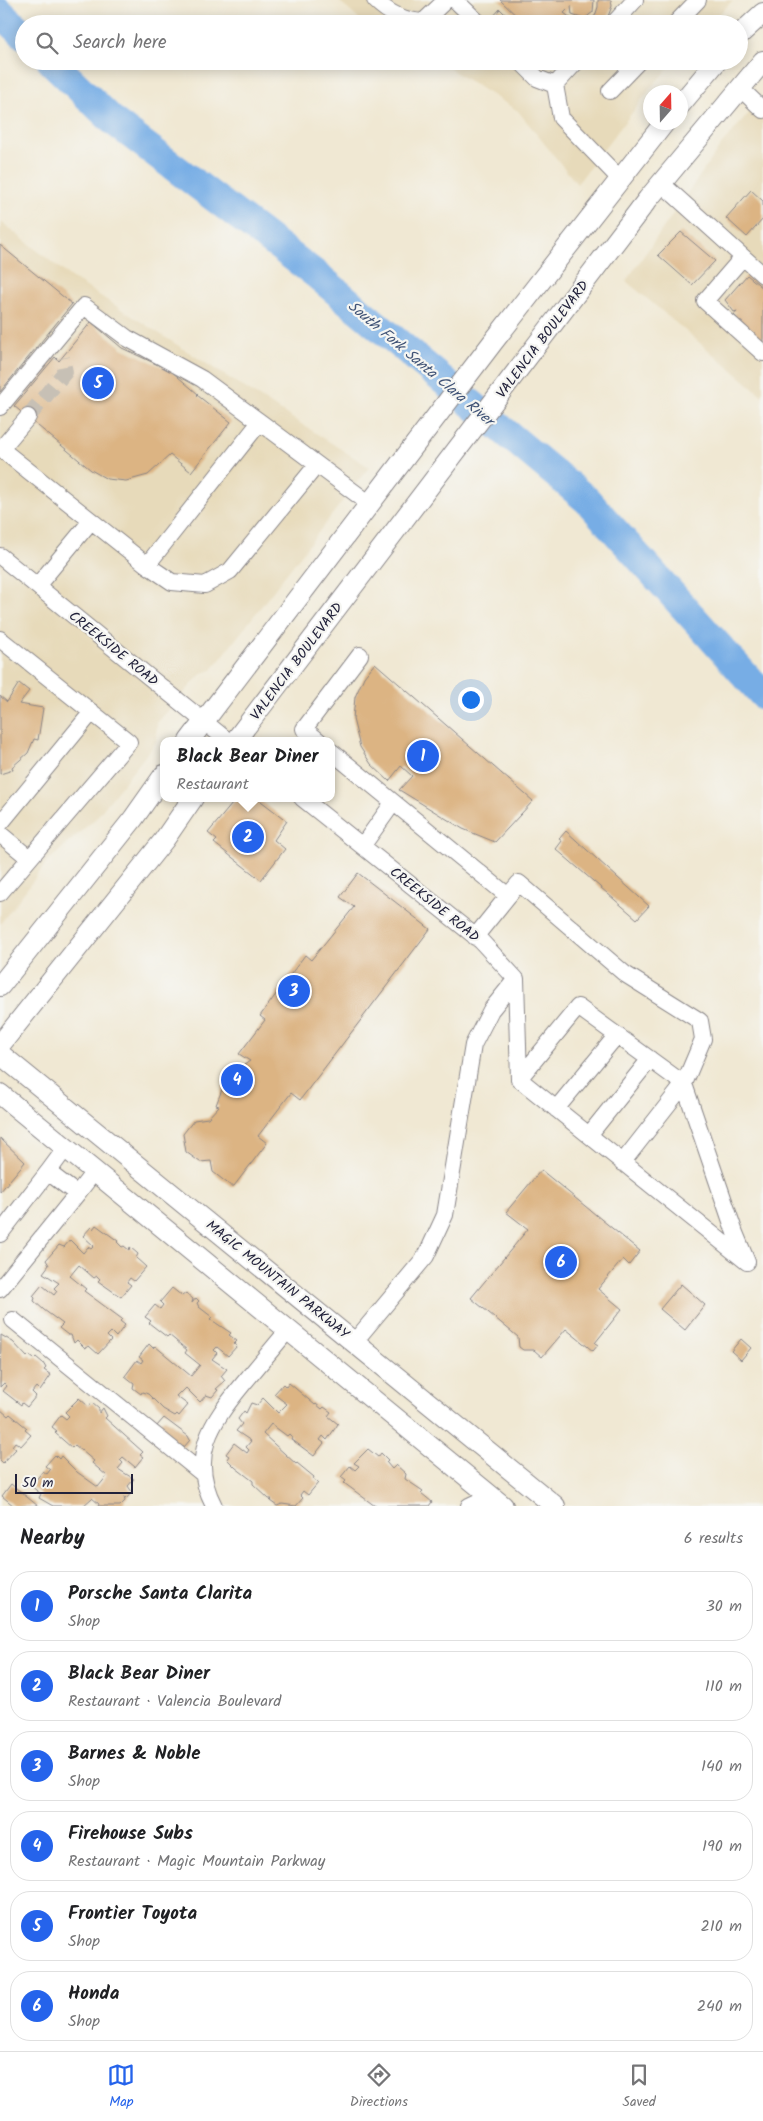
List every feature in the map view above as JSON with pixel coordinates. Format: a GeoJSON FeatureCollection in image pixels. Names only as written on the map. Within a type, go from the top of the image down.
{"type":"FeatureCollection","features":[{"type":"Feature","properties":{"kind":"main road"},"geometry":{"type":"LineString","coordinates":[[748,27],[763,13]]}},
{"type":"Feature","properties":{"kind":"main road","name":"VALENCIA BOULEVARD"},"geometry":{"type":"LineString","coordinates":[[238,737],[661,183],[763,61]]}},
{"type":"Feature","properties":{"kind":"main road"},"geometry":{"type":"LineString","coordinates":[[688,95],[709,70]]}},
{"type":"Feature","properties":{"kind":"main road"},"geometry":{"type":"LineString","coordinates":[[192,737],[493,342],[659,130]]}},
{"type":"Feature","properties":{"kind":"main road"},"geometry":{"type":"LineString","coordinates":[[0,986],[133,819],[160,781]]}},
{"type":"Feature","properties":{"kind":"main road"},"geometry":{"type":"LineString","coordinates":[[0,1045],[158,848],[191,802]]}},
{"type":"Feature","properties":{"kind":"main road","name":"MAGIC MOUNTAIN PARKWAY"},"geometry":{"type":"LineString","coordinates":[[0,1054],[355,1341],[555,1506]]}},
{"type":"Feature","properties":{"kind":"main road"},"geometry":{"type":"LineString","coordinates":[[0,1094],[288,1330],[494,1503]]}},
{"type":"Feature","properties":{"kind":"street"},"geometry":{"type":"LineString","coordinates":[[375,0],[396,15]]}},
{"type":"Feature","properties":{"kind":"street"},"geometry":{"type":"LineString","coordinates":[[430,15],[446,0]]}},
{"type":"Feature","properties":{"kind":"street"},"geometry":{"type":"LineString","coordinates":[[455,0],[471,15]]}},
{"type":"Feature","properties":{"kind":"street"},"geometry":{"type":"LineString","coordinates":[[621,15],[635,0]]}},
{"type":"Feature","properties":{"kind":"street"},"geometry":{"type":"LineString","coordinates":[[684,15],[698,0]]}},
{"type":"Feature","properties":{"kind":"street"},"geometry":{"type":"LineString","coordinates":[[529,70],[537,78],[555,85]]}},
{"type":"Feature","properties":{"kind":"street"},"geometry":{"type":"LineString","coordinates":[[555,85],[569,70]]}},
{"type":"Feature","properties":{"kind":"street"},"geometry":{"type":"LineString","coordinates":[[610,92],[631,70]]}},
{"type":"Feature","properties":{"kind":"street"},"geometry":{"type":"LineString","coordinates":[[555,85],[561,118],[620,179]]}},
{"type":"Feature","properties":{"kind":"street"},"geometry":{"type":"LineString","coordinates":[[740,88],[763,110]]}},
{"type":"Feature","properties":{"kind":"street"},"geometry":{"type":"LineString","coordinates":[[661,183],[763,275]]}},
{"type":"Feature","properties":{"kind":"street"},"geometry":{"type":"LineString","coordinates":[[743,257],[705,301],[763,353]]}},
{"type":"Feature","properties":{"kind":"street"},"geometry":{"type":"LineString","coordinates":[[0,408],[56,353],[84,306],[127,338],[202,379],[316,466],[370,504]]}},
{"type":"Feature","properties":{"kind":"street"},"geometry":{"type":"LineString","coordinates":[[28,417],[0,448],[146,565],[172,582],[205,585],[230,571],[316,466]]}},
{"type":"Feature","properties":{"kind":"street"},"geometry":{"type":"LineString","coordinates":[[146,565],[260,422]]}},
{"type":"Feature","properties":{"kind":"street"},"geometry":{"type":"LineString","coordinates":[[38,586],[91,522]]}},
{"type":"Feature","properties":{"kind":"street","name":"CREEKSIDE ROAD"},"geometry":{"type":"LineString","coordinates":[[0,556],[223,737]]}},
{"type":"Feature","properties":{"kind":"street"},"geometry":{"type":"LineString","coordinates":[[0,639],[129,742],[0,893]]}},
{"type":"Feature","properties":{"kind":"street"},"geometry":{"type":"LineString","coordinates":[[314,737],[304,729],[360,655]]}},
{"type":"Feature","properties":{"kind":"street"},"geometry":{"type":"LineString","coordinates":[[0,824],[92,712]]}},
{"type":"Feature","properties":{"kind":"street"},"geometry":{"type":"LineString","coordinates":[[335,755],[508,896]]}},
{"type":"Feature","properties":{"kind":"street","name":"CREEKSIDE ROAD"},"geometry":{"type":"LineString","coordinates":[[307,802],[475,937],[516,979]]}},
{"type":"Feature","properties":{"kind":"street"},"geometry":{"type":"LineString","coordinates":[[363,845],[393,803]]}},
{"type":"Feature","properties":{"kind":"street"},"geometry":{"type":"LineString","coordinates":[[0,834],[29,858]]}},
{"type":"Feature","properties":{"kind":"street"},"geometry":{"type":"LineString","coordinates":[[475,937],[519,883],[625,974],[700,1021],[703,1039],[684,1084],[622,1163]]}},
{"type":"Feature","properties":{"kind":"street"},"geometry":{"type":"LineString","coordinates":[[516,979],[519,1079],[748,1262],[735,1233],[684,1084],[578,1007],[519,1079]]}},
{"type":"Feature","properties":{"kind":"street"},"geometry":{"type":"LineString","coordinates":[[355,1341],[426,1256],[445,1215],[473,1045],[491,1010],[516,979]]}},
{"type":"Feature","properties":{"kind":"street"},"geometry":{"type":"LineString","coordinates":[[556,1109],[617,1034]]}},
{"type":"Feature","properties":{"kind":"street"},"geometry":{"type":"LineString","coordinates":[[589,1135],[650,1059]]}},
{"type":"Feature","properties":{"kind":"street"},"geometry":{"type":"LineString","coordinates":[[0,1234],[65,1148]]}},
{"type":"Feature","properties":{"kind":"street"},"geometry":{"type":"LineString","coordinates":[[48,1172],[77,1194]]}},
{"type":"Feature","properties":{"kind":"street"},"geometry":{"type":"LineString","coordinates":[[0,1289],[94,1172]]}},
{"type":"Feature","properties":{"kind":"street"},"geometry":{"type":"LineString","coordinates":[[13,1320],[203,1474]]}},
{"type":"Feature","properties":{"kind":"street"},"geometry":{"type":"LineString","coordinates":[[214,1506],[203,1474],[203,1455],[207,1436],[216,1418],[288,1330]]}},
{"type":"Feature","properties":{"kind":"street"},"geometry":{"type":"LineString","coordinates":[[469,1506],[494,1503]]}},
{"type":"Feature","properties":{"kind":"shaded area"},"geometry":{"type":"Polygon","coordinates":[[[338,0],[733,0],[719,15],[354,15],[338,0]]]}},
{"type":"Feature","properties":{"kind":"shaded area"},"geometry":{"type":"Polygon","coordinates":[[[452,70],[667,70],[653,85],[643,85],[643,99],[577,184],[518,111],[452,70]]]}},
{"type":"Feature","properties":{"kind":"shaded area"},"geometry":{"type":"Polygon","coordinates":[[[763,97],[763,396],[626,281],[722,144],[763,97]]]}},
{"type":"Feature","properties":{"kind":"shaded area"},"geometry":{"type":"Polygon","coordinates":[[[0,221],[72,278],[369,467],[212,670],[202,673],[157,723],[156,742],[96,818],[48,861],[0,924],[0,221]]]}},
{"type":"Feature","properties":{"kind":"building"},"geometry":{"type":"Polygon","coordinates":[[[500,0],[594,0],[593,12],[589,15],[572,15],[571,6],[564,13],[567,15],[516,15],[500,0]]]}},
{"type":"Feature","properties":{"kind":"building"},"geometry":{"type":"Polygon","coordinates":[[[598,0],[611,0],[612,6],[608,15],[595,15],[598,0]]]}},
{"type":"Feature","properties":{"kind":"building"},"geometry":{"type":"Polygon","coordinates":[[[500,9],[506,15],[495,15],[500,9]]]}},
{"type":"Feature","properties":{"kind":"building"},"geometry":{"type":"Polygon","coordinates":[[[751,190],[763,201],[763,219],[747,237],[726,218],[751,190]]]}},
{"type":"Feature","properties":{"kind":"building"},"geometry":{"type":"Polygon","coordinates":[[[681,232],[715,261],[692,285],[658,255],[681,232]]]}},
{"type":"Feature","properties":{"kind":"building"},"geometry":{"type":"Polygon","coordinates":[[[0,245],[72,304],[0,392],[0,245]]]}},
{"type":"Feature","properties":{"kind":"building"},"geometry":{"type":"Polygon","coordinates":[[[747,275],[763,288],[763,343],[734,315],[737,311],[734,312],[725,300],[747,275]]]}},
{"type":"Feature","properties":{"kind":"building"},"geometry":{"type":"Polygon","coordinates":[[[91,322],[122,348],[171,371],[231,422],[191,472],[170,455],[148,475],[126,481],[107,479],[91,470],[14,406],[55,357],[59,361],[91,322]]]}},
{"type":"Feature","properties":{"kind":"building"},"geometry":{"type":"Polygon","coordinates":[[[375,663],[533,801],[495,842],[463,829],[399,790],[412,776],[401,766],[389,781],[371,764],[360,747],[353,719],[355,697],[364,677],[375,663]]]}},
{"type":"Feature","properties":{"kind":"building"},"geometry":{"type":"Polygon","coordinates":[[[19,683],[29,691],[19,704],[43,708],[38,740],[34,739],[28,753],[12,767],[13,770],[0,774],[0,696],[7,702],[19,683]]]}},
{"type":"Feature","properties":{"kind":"building"},"geometry":{"type":"Polygon","coordinates":[[[234,802],[262,802],[287,821],[274,840],[285,849],[261,880],[214,843],[217,840],[208,833],[234,802]]]}},
{"type":"Feature","properties":{"kind":"building"},"geometry":{"type":"Polygon","coordinates":[[[566,831],[649,906],[637,919],[556,849],[562,841],[559,839],[566,831]]]}},
{"type":"Feature","properties":{"kind":"building"},"geometry":{"type":"Polygon","coordinates":[[[358,873],[430,929],[300,1100],[291,1093],[258,1136],[267,1143],[234,1186],[231,1186],[213,1172],[211,1161],[200,1162],[186,1152],[183,1134],[194,1120],[208,1118],[219,1106],[216,1105],[223,1087],[234,1072],[250,1061],[239,1054],[265,1020],[260,1016],[305,955],[311,960],[354,907],[340,897],[358,873]]]}},
{"type":"Feature","properties":{"kind":"building"},"geometry":{"type":"Polygon","coordinates":[[[0,1138],[25,1162],[0,1192],[0,1138]]]}},
{"type":"Feature","properties":{"kind":"building"},"geometry":{"type":"Polygon","coordinates":[[[541,1170],[640,1251],[629,1265],[623,1259],[598,1289],[622,1309],[595,1343],[598,1345],[593,1351],[566,1329],[542,1357],[534,1350],[523,1350],[519,1347],[518,1337],[471,1298],[528,1229],[506,1212],[541,1170]]]}},
{"type":"Feature","properties":{"kind":"building"},"geometry":{"type":"Polygon","coordinates":[[[96,1225],[118,1241],[122,1247],[124,1246],[129,1250],[130,1247],[138,1254],[136,1258],[146,1267],[134,1281],[130,1278],[127,1282],[131,1285],[121,1297],[98,1281],[100,1279],[97,1276],[94,1278],[79,1265],[70,1276],[86,1289],[84,1291],[122,1319],[120,1321],[125,1325],[116,1337],[111,1332],[107,1336],[111,1340],[98,1354],[89,1346],[85,1348],[77,1340],[74,1343],[71,1335],[68,1335],[59,1328],[63,1324],[34,1301],[35,1298],[33,1296],[42,1285],[54,1295],[57,1291],[54,1288],[59,1283],[43,1273],[49,1265],[46,1260],[59,1245],[64,1247],[70,1240],[83,1253],[88,1247],[91,1249],[94,1246],[83,1236],[91,1227],[93,1229],[96,1225]]]}},
{"type":"Feature","properties":{"kind":"building"},"geometry":{"type":"Polygon","coordinates":[[[681,1284],[705,1305],[685,1330],[660,1309],[681,1284]]]}},
{"type":"Feature","properties":{"kind":"building"},"geometry":{"type":"Polygon","coordinates":[[[172,1288],[182,1296],[186,1293],[193,1299],[192,1303],[196,1298],[199,1301],[197,1303],[199,1307],[212,1317],[210,1319],[231,1333],[229,1335],[237,1341],[234,1344],[237,1346],[228,1356],[217,1347],[214,1350],[217,1353],[212,1359],[227,1369],[221,1376],[225,1381],[216,1389],[218,1390],[212,1397],[206,1395],[200,1402],[186,1388],[180,1392],[176,1396],[188,1405],[179,1416],[177,1414],[175,1416],[163,1409],[148,1394],[142,1392],[141,1394],[133,1388],[134,1383],[125,1376],[137,1360],[141,1363],[143,1360],[139,1357],[149,1344],[153,1348],[155,1346],[191,1376],[200,1365],[185,1353],[187,1350],[169,1335],[167,1337],[149,1323],[151,1321],[145,1317],[155,1305],[160,1309],[163,1305],[160,1302],[172,1288]]]}},
{"type":"Feature","properties":{"kind":"building"},"geometry":{"type":"Polygon","coordinates":[[[1,1335],[13,1342],[27,1357],[29,1355],[34,1359],[36,1357],[43,1363],[46,1368],[44,1370],[51,1375],[40,1391],[36,1387],[32,1392],[36,1396],[27,1407],[22,1403],[21,1405],[3,1391],[7,1386],[4,1383],[0,1387],[1,1335]]]}},
{"type":"Feature","properties":{"kind":"building"},"geometry":{"type":"Polygon","coordinates":[[[741,1339],[751,1348],[741,1360],[731,1351],[741,1339]]]}},
{"type":"Feature","properties":{"kind":"building"},"geometry":{"type":"Polygon","coordinates":[[[289,1383],[315,1405],[322,1409],[324,1407],[331,1412],[328,1416],[338,1424],[327,1440],[323,1436],[320,1440],[324,1443],[314,1456],[291,1439],[292,1437],[289,1434],[287,1436],[271,1424],[263,1434],[296,1464],[314,1477],[313,1479],[318,1483],[308,1495],[303,1491],[300,1495],[303,1498],[296,1506],[282,1504],[277,1506],[270,1501],[272,1499],[269,1499],[253,1484],[253,1481],[227,1459],[229,1456],[226,1454],[234,1443],[247,1453],[249,1450],[246,1447],[251,1441],[236,1431],[242,1424],[238,1419],[244,1411],[246,1413],[251,1403],[257,1405],[263,1398],[278,1413],[287,1404],[274,1394],[283,1384],[286,1387],[289,1383]]]}},
{"type":"Feature","properties":{"kind":"building"},"geometry":{"type":"Polygon","coordinates":[[[79,1398],[88,1406],[92,1403],[99,1409],[99,1413],[103,1408],[107,1416],[105,1418],[143,1452],[140,1455],[143,1457],[135,1467],[123,1457],[120,1460],[123,1463],[118,1469],[134,1479],[128,1486],[132,1492],[126,1499],[124,1497],[125,1501],[120,1506],[98,1506],[99,1504],[92,1498],[83,1506],[53,1506],[39,1498],[41,1494],[31,1486],[43,1471],[47,1474],[50,1470],[45,1466],[55,1455],[59,1459],[61,1456],[77,1472],[98,1487],[107,1476],[92,1463],[94,1461],[75,1445],[72,1448],[55,1433],[57,1431],[52,1427],[61,1415],[66,1419],[69,1416],[65,1412],[79,1398]]]}},
{"type":"Feature","properties":{"kind":"building"},"geometry":{"type":"Polygon","coordinates":[[[0,1409],[8,1416],[10,1414],[27,1428],[25,1430],[31,1435],[21,1446],[15,1442],[12,1446],[16,1449],[3,1463],[0,1460],[0,1409]]]}},
{"type":"Feature","properties":{"kind":"building"},"geometry":{"type":"Polygon","coordinates":[[[164,1418],[188,1436],[190,1440],[184,1447],[180,1446],[156,1427],[164,1418]]]}},
{"type":"Feature","properties":{"kind":"building"},"geometry":{"type":"Polygon","coordinates":[[[368,1449],[378,1457],[381,1453],[388,1460],[386,1462],[392,1469],[396,1465],[406,1474],[405,1479],[423,1491],[421,1493],[432,1502],[429,1506],[375,1506],[344,1483],[346,1481],[341,1477],[350,1466],[355,1470],[359,1466],[354,1463],[368,1449]]]}},
{"type":"Feature","properties":{"kind":"building"},"geometry":{"type":"Polygon","coordinates":[[[11,1484],[38,1506],[14,1506],[2,1496],[11,1484]]]}},
{"type":"Feature","properties":{"kind":"waterway","name":"South Fork Santa Clara River"},"geometry":{"type":"LineString","coordinates":[[0,12],[15,26]]}},
{"type":"Feature","properties":{"kind":"waterway","name":"South Fork Santa Clara River"},"geometry":{"type":"LineString","coordinates":[[60,70],[113,121],[318,276],[587,500],[763,695]]}},
{"type":"Feature","properties":{"kind":"tunnel"},"geometry":{"type":"LineString","coordinates":[[28,417],[65,372],[62,358]]}},
{"type":"Feature","properties":{"kind":"place","name":"Frontier Toyota"},"geometry":{"type":"Point","coordinates":[98,383]}},
{"type":"Feature","properties":{"kind":"place","name":"Porsche Santa Clarita"},"geometry":{"type":"Point","coordinates":[423,756]}},
{"type":"Feature","properties":{"kind":"place","name":"Black Bear Diner"},"geometry":{"type":"Point","coordinates":[248,837]}},
{"type":"Feature","properties":{"kind":"place","name":"Barnes & Noble"},"geometry":{"type":"Point","coordinates":[294,991]}},
{"type":"Feature","properties":{"kind":"place","name":"Firehouse Subs"},"geometry":{"type":"Point","coordinates":[237,1080]}},
{"type":"Feature","properties":{"kind":"place","name":"Honda"},"geometry":{"type":"Point","coordinates":[561,1262]}}]}
